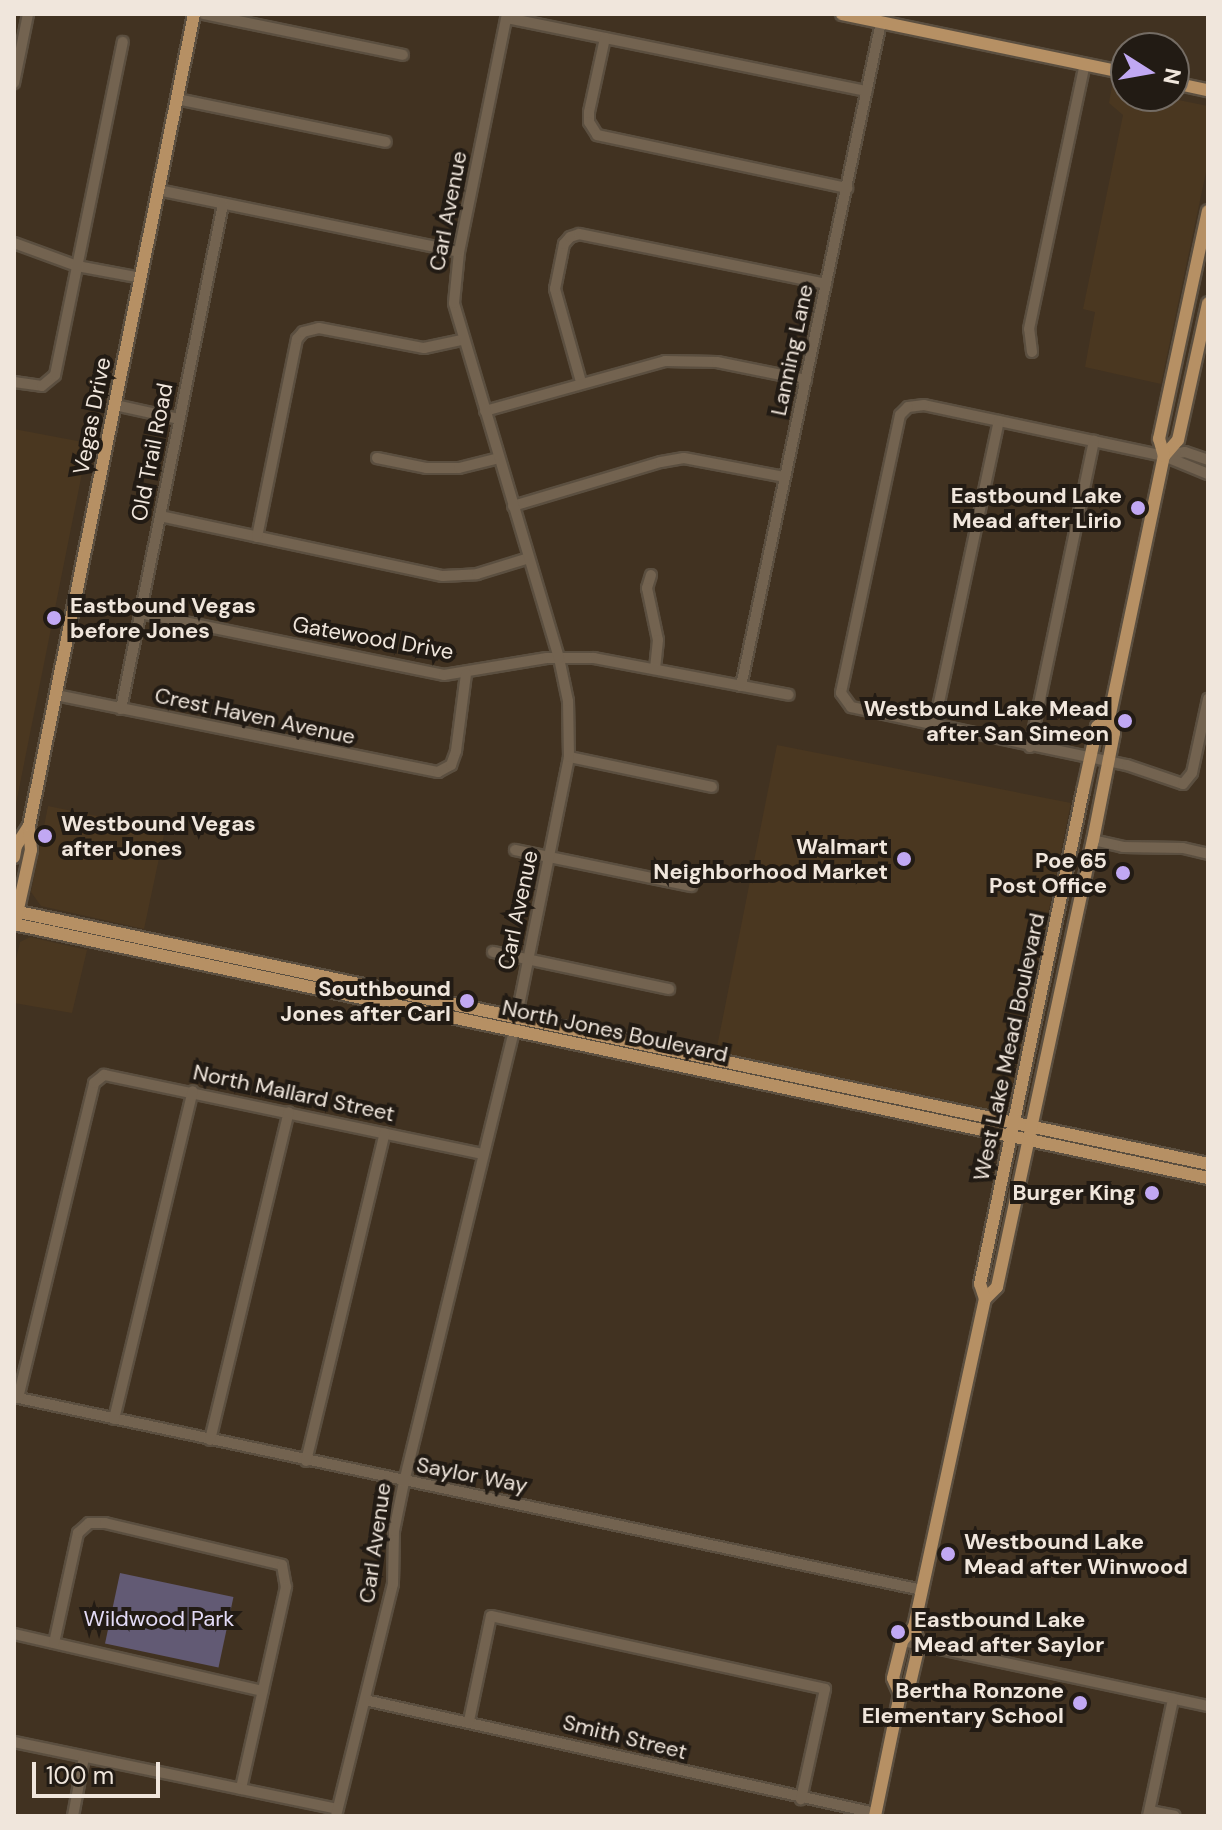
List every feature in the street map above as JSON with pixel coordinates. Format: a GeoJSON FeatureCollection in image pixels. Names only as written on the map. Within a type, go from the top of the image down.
{"type":"FeatureCollection","features":[{"type":"Feature","properties":{"kind":"main road","name":"Vegas Drive"},"geometry":{"type":"LineString","coordinates":[[14,857],[29,826],[194,14]]}},
{"type":"Feature","properties":{"kind":"main road"},"geometry":{"type":"LineString","coordinates":[[842,14],[1110,69]]}},
{"type":"Feature","properties":{"kind":"main road","name":"West Lake Mead Boulevard"},"geometry":{"type":"LineString","coordinates":[[985,1299],[997,1287],[1093,840],[1114,733],[1110,714],[1164,456],[1159,439],[1208,211]]}},
{"type":"Feature","properties":{"kind":"main road","name":"West Lake Mead Boulevard"},"geometry":{"type":"LineString","coordinates":[[1164,456],[1178,440],[1208,303]]}},
{"type":"Feature","properties":{"kind":"main road"},"geometry":{"type":"LineString","coordinates":[[1184,324],[1203,327]]}},
{"type":"Feature","properties":{"kind":"main road","name":"West Lake Mead Boulevard"},"geometry":{"type":"LineString","coordinates":[[875,1815],[900,1694],[910,1684],[919,1645],[914,1627],[985,1299],[980,1284],[1083,791],[1097,727],[1110,714]]}},
{"type":"Feature","properties":{"kind":"main road"},"geometry":{"type":"LineString","coordinates":[[1083,791],[1088,806],[1085,835],[1093,840]]}},
{"type":"Feature","properties":{"kind":"main road","name":"Vegas Drive"},"geometry":{"type":"LineString","coordinates":[[15,920],[31,850],[29,826]]}},
{"type":"Feature","properties":{"kind":"main road"},"geometry":{"type":"LineString","coordinates":[[1067,871],[1068,913],[1075,925]]}},
{"type":"Feature","properties":{"kind":"main road","name":"North Jones Boulevard"},"geometry":{"type":"LineString","coordinates":[[15,920],[268,963],[778,1072],[1208,1178]]}},
{"type":"Feature","properties":{"kind":"main road","name":"North Jones Boulevard"},"geometry":{"type":"LineString","coordinates":[[15,920],[265,977],[764,1083],[1012,1129]]}},
{"type":"Feature","properties":{"kind":"main road"},"geometry":{"type":"LineString","coordinates":[[1057,921],[1063,935],[1058,974],[1060,991]]}},
{"type":"Feature","properties":{"kind":"main road"},"geometry":{"type":"LineString","coordinates":[[265,977],[268,963]]}},
{"type":"Feature","properties":{"kind":"main road"},"geometry":{"type":"LineString","coordinates":[[713,1072],[727,1069],[762,1075],[778,1072]]}},
{"type":"Feature","properties":{"kind":"main road"},"geometry":{"type":"LineString","coordinates":[[764,1083],[774,1078],[812,1084],[824,1082]]}},
{"type":"Feature","properties":{"kind":"main road","name":"North Jones Boulevard"},"geometry":{"type":"LineString","coordinates":[[1030,1133],[1208,1164]]}},
{"type":"Feature","properties":{"kind":"main road","name":"West Lake Mead Boulevard"},"geometry":{"type":"LineString","coordinates":[[900,1694],[893,1678],[902,1641],[914,1627]]}},
{"type":"Feature","properties":{"kind":"street"},"geometry":{"type":"LineString","coordinates":[[14,83],[28,14]]}},
{"type":"Feature","properties":{"kind":"street"},"geometry":{"type":"LineString","coordinates":[[204,14],[403,55]]}},
{"type":"Feature","properties":{"kind":"street"},"geometry":{"type":"LineString","coordinates":[[507,16],[867,91]]}},
{"type":"Feature","properties":{"kind":"street","name":"Carl Avenue"},"geometry":{"type":"LineString","coordinates":[[337,1812],[393,1584],[394,1531],[404,1482],[514,1030],[569,757],[568,701],[559,658],[454,303],[459,252],[507,16]]}},
{"type":"Feature","properties":{"kind":"street","name":"Lanning Lane"},"geometry":{"type":"LineString","coordinates":[[741,686],[881,22]]}},
{"type":"Feature","properties":{"kind":"street"},"geometry":{"type":"LineString","coordinates":[[605,38],[589,112],[592,130],[606,139],[847,188]]}},
{"type":"Feature","properties":{"kind":"street"},"geometry":{"type":"LineString","coordinates":[[14,382],[35,387],[50,382],[55,375],[123,42]]}},
{"type":"Feature","properties":{"kind":"street"},"geometry":{"type":"LineString","coordinates":[[1032,352],[1029,329],[1085,64]]}},
{"type":"Feature","properties":{"kind":"street"},"geometry":{"type":"LineString","coordinates":[[177,99],[386,142]]}},
{"type":"Feature","properties":{"kind":"street"},"geometry":{"type":"LineString","coordinates":[[158,190],[459,252]]}},
{"type":"Feature","properties":{"kind":"street","name":"Old Trail Road"},"geometry":{"type":"LineString","coordinates":[[121,709],[223,204]]}},
{"type":"Feature","properties":{"kind":"street"},"geometry":{"type":"LineString","coordinates":[[581,382],[555,289],[564,244],[570,237],[579,234],[826,284]]}},
{"type":"Feature","properties":{"kind":"street"},"geometry":{"type":"LineString","coordinates":[[14,243],[77,266],[141,278]]}},
{"type":"Feature","properties":{"kind":"street"},"geometry":{"type":"LineString","coordinates":[[257,537],[297,339],[303,332],[319,328],[424,348],[463,340]]}},
{"type":"Feature","properties":{"kind":"street"},"geometry":{"type":"LineString","coordinates":[[485,411],[654,363],[696,360],[806,380]]}},
{"type":"Feature","properties":{"kind":"street"},"geometry":{"type":"LineString","coordinates":[[115,405],[179,419]]}},
{"type":"Feature","properties":{"kind":"street"},"geometry":{"type":"LineString","coordinates":[[1208,474],[1164,456],[924,405],[908,407],[900,415],[841,693],[851,707],[1108,762],[1166,781],[1188,781],[1208,699]]}},
{"type":"Feature","properties":{"kind":"street"},"geometry":{"type":"LineString","coordinates":[[934,726],[999,421]]}},
{"type":"Feature","properties":{"kind":"street"},"geometry":{"type":"LineString","coordinates":[[1030,747],[1094,441]]}},
{"type":"Feature","properties":{"kind":"street"},"geometry":{"type":"LineString","coordinates":[[1164,456],[1185,452],[1208,460]]}},
{"type":"Feature","properties":{"kind":"street"},"geometry":{"type":"LineString","coordinates":[[377,458],[426,468],[459,468],[499,458]]}},
{"type":"Feature","properties":{"kind":"street"},"geometry":{"type":"LineString","coordinates":[[513,506],[684,458],[785,477]]}},
{"type":"Feature","properties":{"kind":"street"},"geometry":{"type":"LineString","coordinates":[[160,516],[443,576],[477,574],[529,558]]}},
{"type":"Feature","properties":{"kind":"street"},"geometry":{"type":"LineString","coordinates":[[651,575],[647,588],[658,640],[655,669]]}},
{"type":"Feature","properties":{"kind":"street","name":"Gatewood Drive"},"geometry":{"type":"LineString","coordinates":[[140,613],[411,670],[466,674],[559,658],[594,658],[789,695]]}},
{"type":"Feature","properties":{"kind":"street","name":"Crest Haven Avenue"},"geometry":{"type":"LineString","coordinates":[[56,695],[425,772],[445,770],[456,751],[466,674]]}},
{"type":"Feature","properties":{"kind":"street"},"geometry":{"type":"LineString","coordinates":[[569,757],[712,787]]}},
{"type":"Feature","properties":{"kind":"street"},"geometry":{"type":"LineString","coordinates":[[1093,840],[1123,847],[1183,848],[1208,854]]}},
{"type":"Feature","properties":{"kind":"street"},"geometry":{"type":"LineString","coordinates":[[515,850],[691,886]]}},
{"type":"Feature","properties":{"kind":"street"},"geometry":{"type":"LineString","coordinates":[[493,952],[669,989]]}},
{"type":"Feature","properties":{"kind":"street","name":"North Mallard Street"},"geometry":{"type":"LineString","coordinates":[[16,1397],[94,1083],[98,1079],[120,1076],[482,1154]]}},
{"type":"Feature","properties":{"kind":"street"},"geometry":{"type":"LineString","coordinates":[[114,1419],[193,1091]]}},
{"type":"Feature","properties":{"kind":"street"},"geometry":{"type":"LineString","coordinates":[[210,1440],[289,1112]]}},
{"type":"Feature","properties":{"kind":"street"},"geometry":{"type":"LineString","coordinates":[[306,1461],[385,1133]]}},
{"type":"Feature","properties":{"kind":"street","name":"Saylor Way"},"geometry":{"type":"LineString","coordinates":[[16,1397],[922,1590]]}},
{"type":"Feature","properties":{"kind":"street"},"geometry":{"type":"LineString","coordinates":[[54,1643],[78,1533],[83,1526],[105,1523],[282,1565],[286,1587],[241,1789]]}},
{"type":"Feature","properties":{"kind":"street"},"geometry":{"type":"LineString","coordinates":[[469,1721],[491,1616],[825,1689],[801,1799]]}},
{"type":"Feature","properties":{"kind":"street"},"geometry":{"type":"LineString","coordinates":[[14,1634],[263,1691]]}},
{"type":"Feature","properties":{"kind":"street"},"geometry":{"type":"LineString","coordinates":[[902,1641],[1208,1706]]}},
{"type":"Feature","properties":{"kind":"street"},"geometry":{"type":"LineString","coordinates":[[1173,1699],[1149,1814],[1175,1816]]}},
{"type":"Feature","properties":{"kind":"street","name":"Smith Street"},"geometry":{"type":"LineString","coordinates":[[365,1700],[875,1815]]}},
{"type":"Feature","properties":{"kind":"street"},"geometry":{"type":"LineString","coordinates":[[14,1742],[337,1812]]}},
{"type":"Feature","properties":{"kind":"street"},"geometry":{"type":"LineString","coordinates":[[73,1816],[84,1757]]}},
{"type":"Feature","properties":{"kind":"shaded area"},"geometry":{"type":"Polygon","coordinates":[[[1190,102],[1208,106],[1208,163],[1161,384],[1085,367],[1095,312],[1083,309],[1123,115],[1120,112],[1190,112],[1190,102]]]}},
{"type":"Feature","properties":{"kind":"shaded area"},"geometry":{"type":"Polygon","coordinates":[[[14,429],[88,443],[14,814],[14,429]]]}},
{"type":"Feature","properties":{"kind":"shaded area"},"geometry":{"type":"Polygon","coordinates":[[[777,745],[1071,803],[1009,1103],[1004,1112],[716,1052],[777,745]]]}},
{"type":"Feature","properties":{"kind":"shaded area"},"geometry":{"type":"Polygon","coordinates":[[[48,806],[165,830],[144,929],[41,906],[31,892],[48,806]]]}},
{"type":"Feature","properties":{"kind":"shaded area"},"geometry":{"type":"Polygon","coordinates":[[[30,937],[87,950],[72,1013],[14,1003],[14,968],[20,942],[30,937]]]}},
{"type":"Feature","properties":{"kind":"green space","name":"Wildwood Park"},"geometry":{"type":"Polygon","coordinates":[[[120,1573],[233,1597],[218,1668],[105,1643],[120,1573]]]}},
{"type":"Feature","properties":{"kind":"place","name":"Eastbound Lake Mead after Lirio"},"geometry":{"type":"Point","coordinates":[1138,508]}},
{"type":"Feature","properties":{"kind":"place","name":"Eastbound Vegas before Jones"},"geometry":{"type":"Point","coordinates":[54,618]}},
{"type":"Feature","properties":{"kind":"place","name":"Westbound Lake Mead after San Simeon"},"geometry":{"type":"Point","coordinates":[1125,721]}},
{"type":"Feature","properties":{"kind":"place","name":"Westbound Vegas after Jones"},"geometry":{"type":"Point","coordinates":[45,836]}},
{"type":"Feature","properties":{"kind":"place","name":"Walmart Neighborhood Market"},"geometry":{"type":"Point","coordinates":[904,859]}},
{"type":"Feature","properties":{"kind":"place","name":"Poe 65 Post Office"},"geometry":{"type":"Point","coordinates":[1123,873]}},
{"type":"Feature","properties":{"kind":"place","name":"Southbound Jones after Carl"},"geometry":{"type":"Point","coordinates":[467,1001]}},
{"type":"Feature","properties":{"kind":"place","name":"Burger King"},"geometry":{"type":"Point","coordinates":[1152,1193]}},
{"type":"Feature","properties":{"kind":"place","name":"Westbound Lake Mead after Winwood"},"geometry":{"type":"Point","coordinates":[948,1554]}},
{"type":"Feature","properties":{"kind":"place","name":"Eastbound Lake Mead after Saylor"},"geometry":{"type":"Point","coordinates":[898,1632]}},
{"type":"Feature","properties":{"kind":"place","name":"Bertha Ronzone Elementary School"},"geometry":{"type":"Point","coordinates":[1080,1703]}}]}
